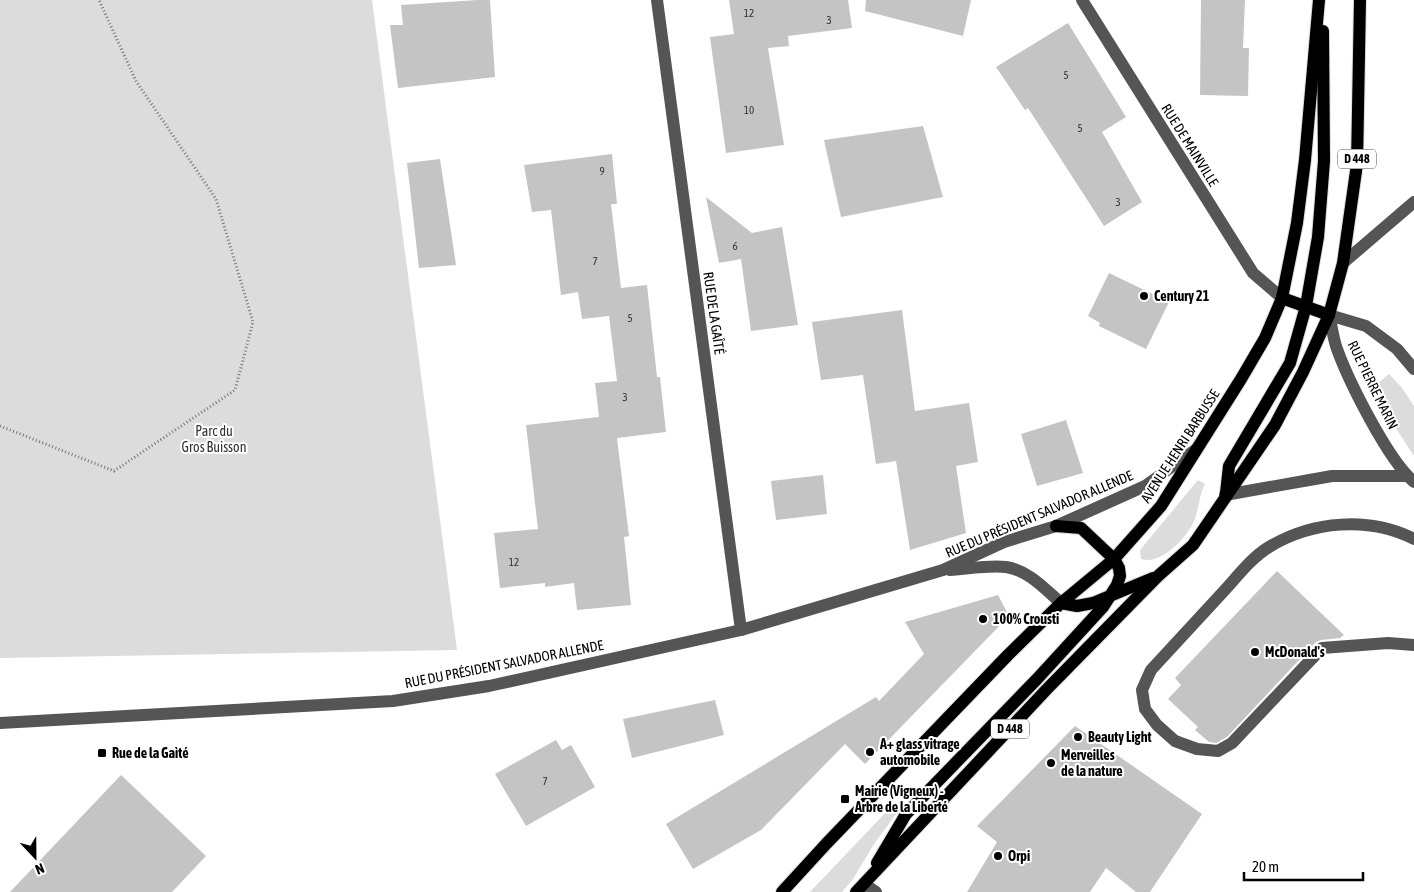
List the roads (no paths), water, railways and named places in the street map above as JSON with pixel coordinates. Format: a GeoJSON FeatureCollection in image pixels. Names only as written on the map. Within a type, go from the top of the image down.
{"type":"FeatureCollection","features":[{"type":"Feature","properties":{"kind":"main road","name":"AVENUE HENRI BARBUSSE"},"geometry":{"type":"LineString","coordinates":[[782,892],[839,830],[1061,603],[1114,559],[1161,506],[1241,379],[1265,338],[1282,298],[1300,205],[1319,0]]}},
{"type":"Feature","properties":{"kind":"main road"},"geometry":{"type":"LineString","coordinates":[[1225,495],[1229,466],[1290,363],[1306,306],[1318,236],[1324,161],[1323,0]]}},
{"type":"Feature","properties":{"kind":"main road","name":"D 448"},"geometry":{"type":"LineString","coordinates":[[860,888],[1047,690],[1158,576],[1193,545],[1211,520],[1225,495],[1275,425],[1330,315],[1343,263],[1357,164],[1360,0]]}},
{"type":"Feature","properties":{"kind":"main road"},"geometry":{"type":"LineString","coordinates":[[1282,298],[1330,315]]}},
{"type":"Feature","properties":{"kind":"main road"},"geometry":{"type":"LineString","coordinates":[[860,888],[906,814],[1037,679],[1103,607],[1110,596],[1120,576],[1114,559],[1081,528],[1056,526]]}},
{"type":"Feature","properties":{"kind":"main road"},"geometry":{"type":"LineString","coordinates":[[1061,603],[1077,606],[1093,603],[1158,576]]}},
{"type":"Feature","properties":{"kind":"street","name":"RUE DE LA GAÎTÉ"},"geometry":{"type":"LineString","coordinates":[[657,0],[741,630]]}},
{"type":"Feature","properties":{"kind":"street","name":"RUE DE MAINVILLE"},"geometry":{"type":"LineString","coordinates":[[1082,0],[1253,273],[1282,298]]}},
{"type":"Feature","properties":{"kind":"street"},"geometry":{"type":"LineString","coordinates":[[1343,263],[1414,202]]}},
{"type":"Feature","properties":{"kind":"street","name":"RUE PIERRE MARIN"},"geometry":{"type":"LineString","coordinates":[[1410,479],[1381,437],[1350,379],[1336,347],[1330,315],[1366,326],[1397,349],[1414,369]]}},
{"type":"Feature","properties":{"kind":"street","name":"RUE DU PRÉSIDENT SALVADOR ALLENDE"},"geometry":{"type":"LineString","coordinates":[[0,723],[393,701],[489,686],[741,630],[943,570],[1004,542],[1056,526],[1145,486],[1195,450]]}},
{"type":"Feature","properties":{"kind":"street","name":"RUE PIERRE MARIN"},"geometry":{"type":"LineString","coordinates":[[1225,495],[1332,476],[1410,479]]}},
{"type":"Feature","properties":{"kind":"street"},"geometry":{"type":"LineString","coordinates":[[1414,538],[1401,532],[1369,524],[1336,524],[1298,533],[1268,548],[1241,571],[1151,670],[1142,690],[1146,709],[1157,725],[1175,741],[1197,749],[1218,751],[1232,743],[1322,648],[1388,643],[1414,645]]}},
{"type":"Feature","properties":{"kind":"street","name":"RUE DU PRÉSIDENT SALVADOR ALLENDE"},"geometry":{"type":"LineString","coordinates":[[943,570],[1006,567],[1023,572],[1061,603]]}},
{"type":"Feature","properties":{"kind":"street"},"geometry":{"type":"LineString","coordinates":[[860,888],[876,892]]}},
{"type":"Feature","properties":{"kind":"place","name":"Century 21"},"geometry":{"type":"Point","coordinates":[1144,296]}},
{"type":"Feature","properties":{"kind":"place","name":"100% Crousti"},"geometry":{"type":"Point","coordinates":[983,619]}},
{"type":"Feature","properties":{"kind":"place","name":"McDonald's"},"geometry":{"type":"Point","coordinates":[1255,652]}},
{"type":"Feature","properties":{"kind":"place","name":"Beauty Light"},"geometry":{"type":"Point","coordinates":[1078,737]}},
{"type":"Feature","properties":{"kind":"place","name":"A+ glass vitrage automobile"},"geometry":{"type":"Point","coordinates":[870,752]}},
{"type":"Feature","properties":{"kind":"place","name":"Rue de la Gaìté"},"geometry":{"type":"Point","coordinates":[102,753]}},
{"type":"Feature","properties":{"kind":"place","name":"Merveilles de la nature"},"geometry":{"type":"Point","coordinates":[1051,763]}},
{"type":"Feature","properties":{"kind":"place","name":"Mairie (Vigneux) - Arbre de la Liberté"},"geometry":{"type":"Point","coordinates":[845,799]}},
{"type":"Feature","properties":{"kind":"place","name":"Orpi"},"geometry":{"type":"Point","coordinates":[998,856]}},
{"type":"Feature","properties":{"kind":"park label","name":"Parc du Gros Buisson"},"geometry":{"type":"Point","coordinates":[214,440]}}]}
